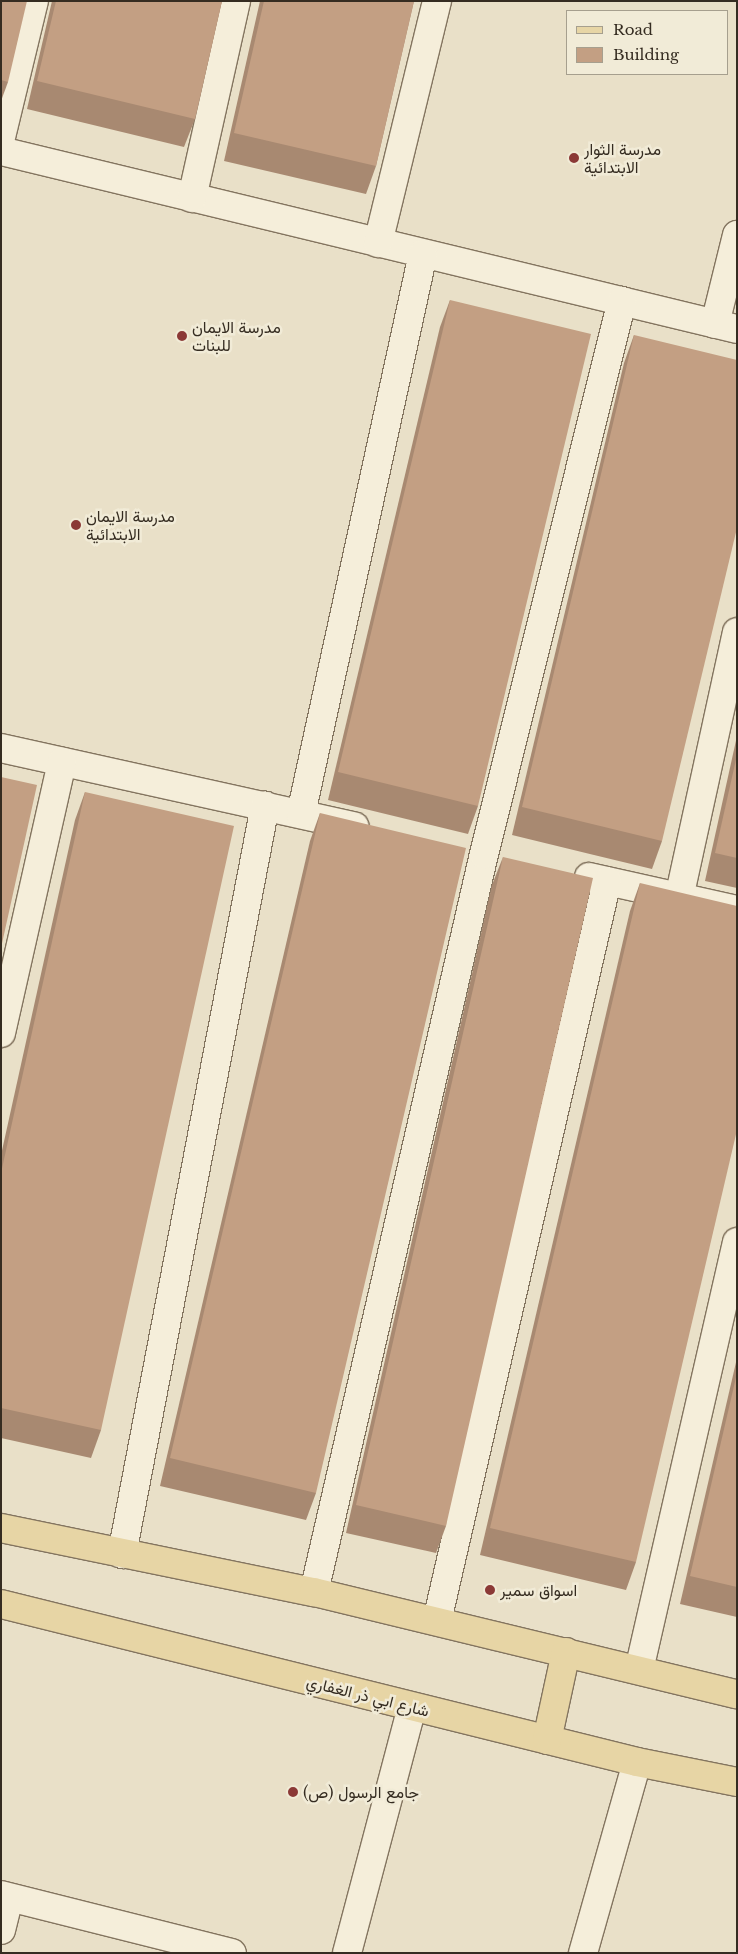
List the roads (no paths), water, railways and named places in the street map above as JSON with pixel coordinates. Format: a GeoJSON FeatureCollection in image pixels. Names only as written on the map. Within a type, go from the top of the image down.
{"type":"FeatureCollection","features":[{"type":"Feature","properties":{"kind":"main road"},"geometry":{"type":"LineString","coordinates":[[1,1528],[314,1592],[437,1620],[737,1694]]}},
{"type":"Feature","properties":{"kind":"main road","name":"شارع ابي ذر الغفاري"},"geometry":{"type":"LineString","coordinates":[[1,1604],[637,1762],[737,1782]]}},
{"type":"Feature","properties":{"kind":"main road"},"geometry":{"type":"LineString","coordinates":[[547,1740],[566,1652]]}},
{"type":"Feature","properties":{"kind":"street"},"geometry":{"type":"LineString","coordinates":[[1,137],[34,1]]}},
{"type":"Feature","properties":{"kind":"street"},"geometry":{"type":"LineString","coordinates":[[192,198],[236,1]]}},
{"type":"Feature","properties":{"kind":"street"},"geometry":{"type":"LineString","coordinates":[[378,243],[437,1]]}},
{"type":"Feature","properties":{"kind":"street"},"geometry":{"type":"LineString","coordinates":[[1,151],[726,327],[737,235]]}},
{"type":"Feature","properties":{"kind":"street"},"geometry":{"type":"LineString","coordinates":[[301,814],[423,254]]}},
{"type":"Feature","properties":{"kind":"street"},"geometry":{"type":"LineString","coordinates":[[314,1592],[484,854],[622,302]]}},
{"type":"Feature","properties":{"kind":"street"},"geometry":{"type":"LineString","coordinates":[[679,898],[737,632]]}},
{"type":"Feature","properties":{"kind":"street"},"geometry":{"type":"LineString","coordinates":[[1,748],[378,831]]}},
{"type":"Feature","properties":{"kind":"street"},"geometry":{"type":"LineString","coordinates":[[1,1033],[62,762]]}},
{"type":"Feature","properties":{"kind":"street"},"geometry":{"type":"LineString","coordinates":[[122,1554],[265,806]]}},
{"type":"Feature","properties":{"kind":"street"},"geometry":{"type":"LineString","coordinates":[[456,848],[513,861]]}},
{"type":"Feature","properties":{"kind":"street"},"geometry":{"type":"LineString","coordinates":[[560,871],[737,910]]}},
{"type":"Feature","properties":{"kind":"street"},"geometry":{"type":"LineString","coordinates":[[437,1620],[607,881]]}},
{"type":"Feature","properties":{"kind":"street"},"geometry":{"type":"LineString","coordinates":[[640,1670],[737,1242]]}},
{"type":"Feature","properties":{"kind":"street"},"geometry":{"type":"LineString","coordinates":[[347,1953],[412,1707]]}},
{"type":"Feature","properties":{"kind":"street"},"geometry":{"type":"LineString","coordinates":[[583,1953],[637,1762]]}},
{"type":"Feature","properties":{"kind":"street"},"geometry":{"type":"LineString","coordinates":[[1,1930],[5,1896],[221,1951]]}},
{"type":"Feature","properties":{"kind":"place","name":"مدرسة الثوار الابتدائية"},"geometry":{"type":"Point","coordinates":[574,158]}},
{"type":"Feature","properties":{"kind":"place","name":"مدرسة الايمان للبنات"},"geometry":{"type":"Point","coordinates":[182,336]}},
{"type":"Feature","properties":{"kind":"place","name":"مدرسة الايمان الابتدائية"},"geometry":{"type":"Point","coordinates":[76,525]}},
{"type":"Feature","properties":{"kind":"place","name":"اسواق سمير"},"geometry":{"type":"Point","coordinates":[490,1590]}},
{"type":"Feature","properties":{"kind":"place","name":"جامع الرسول (ص)"},"geometry":{"type":"Point","coordinates":[293,1792]}}]}
